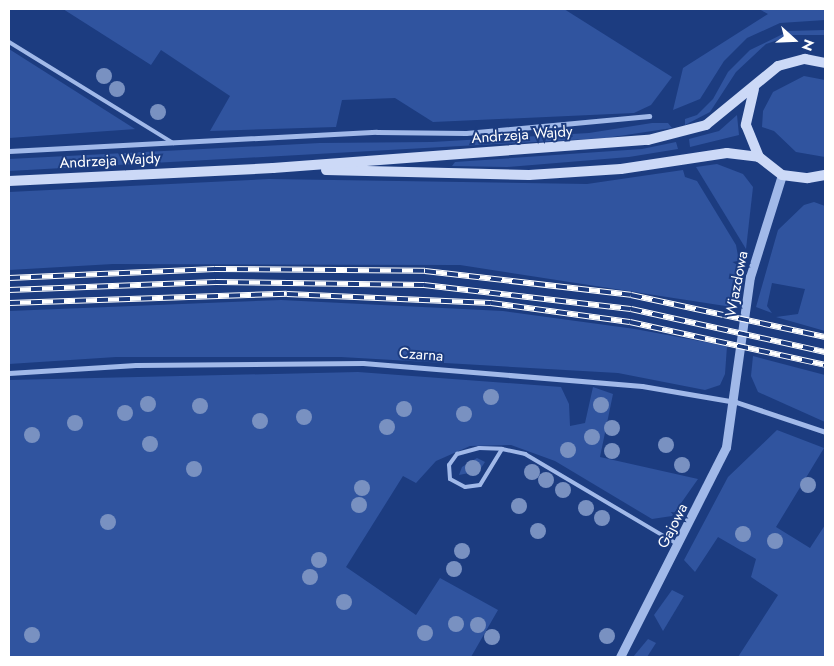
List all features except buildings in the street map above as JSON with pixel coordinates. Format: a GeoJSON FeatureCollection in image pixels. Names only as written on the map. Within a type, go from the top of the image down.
{"type":"FeatureCollection","features":[{"type":"Feature","properties":{"kind":"main road","name":"Andrzeja Wajdy"},"geometry":{"type":"LineString","coordinates":[[9,181],[273,168],[556,148],[680,134],[706,125],[756,84],[791,61],[825,63]]}},
{"type":"Feature","properties":{"kind":"main road"},"geometry":{"type":"LineString","coordinates":[[756,84],[746,110],[746,124],[760,157],[782,174],[823,177]]}},
{"type":"Feature","properties":{"kind":"main road","name":"Andrzeja Wajdy"},"geometry":{"type":"LineString","coordinates":[[273,168],[519,176],[620,169],[727,153],[760,157]]}},
{"type":"Feature","properties":{"kind":"street"},"geometry":{"type":"LineString","coordinates":[[9,151],[377,132],[466,133],[649,116]]}},
{"type":"Feature","properties":{"kind":"street","name":"Wjazdowa"},"geometry":{"type":"LineString","coordinates":[[736,402],[751,271],[782,174]]}},
{"type":"Feature","properties":{"kind":"street","name":"Czarna"},"geometry":{"type":"LineString","coordinates":[[9,373],[136,365],[363,363],[589,380],[736,402],[825,432]]}},
{"type":"Feature","properties":{"kind":"street","name":"Gajowa"},"geometry":{"type":"LineString","coordinates":[[620,657],[720,464],[736,402]]}},
{"type":"Feature","properties":{"kind":"lane"},"geometry":{"type":"LineString","coordinates":[[9,42],[173,143]]}},
{"type":"Feature","properties":{"kind":"lane"},"geometry":{"type":"LineString","coordinates":[[502,449],[480,484],[465,487],[450,479],[449,465],[457,454],[479,448],[502,449],[544,462],[679,545]]}},
{"type":"Feature","properties":{"kind":"shaded area"},"geometry":{"type":"Polygon","coordinates":[[[63,9],[564,9],[672,77],[651,105],[634,113],[433,122],[395,98],[342,100],[336,127],[210,131],[230,96],[161,50],[151,65],[63,9]]]}},
{"type":"Feature","properties":{"kind":"shaded area"},"geometry":{"type":"Polygon","coordinates":[[[759,9],[825,9],[825,20],[780,23],[747,38],[724,61],[700,99],[673,110],[683,68],[768,14],[759,9]]]}},
{"type":"Feature","properties":{"kind":"shaded area"},"geometry":{"type":"Polygon","coordinates":[[[825,30],[825,35],[793,35],[766,44],[736,72],[710,112],[685,125],[685,119],[697,115],[713,99],[728,72],[750,50],[789,31],[825,30]]]}},
{"type":"Feature","properties":{"kind":"shaded area"},"geometry":{"type":"Polygon","coordinates":[[[9,49],[135,129],[136,129],[9,138],[9,49]]]}},
{"type":"Feature","properties":{"kind":"shaded area"},"geometry":{"type":"Polygon","coordinates":[[[804,76],[825,80],[825,157],[796,152],[774,131],[762,127],[763,111],[773,92],[804,76]]]}},
{"type":"Feature","properties":{"kind":"shaded area"},"geometry":{"type":"Polygon","coordinates":[[[737,115],[739,135],[690,147],[689,139],[719,131],[737,115]]]}},
{"type":"Feature","properties":{"kind":"shaded area"},"geometry":{"type":"Polygon","coordinates":[[[652,123],[668,123],[672,128],[606,138],[9,171],[9,159],[320,143],[432,142],[589,133],[652,123]]]}},
{"type":"Feature","properties":{"kind":"shaded area"},"geometry":{"type":"Polygon","coordinates":[[[676,142],[678,149],[629,157],[507,167],[452,166],[455,162],[642,149],[676,142]]]}},
{"type":"Feature","properties":{"kind":"shaded area"},"geometry":{"type":"Polygon","coordinates":[[[717,164],[743,174],[753,187],[746,249],[696,167],[717,164]]]}},
{"type":"Feature","properties":{"kind":"shaded area"},"geometry":{"type":"Polygon","coordinates":[[[683,170],[685,177],[697,181],[736,245],[740,267],[732,307],[460,265],[113,264],[9,270],[9,192],[269,179],[587,184],[683,170]]]}},
{"type":"Feature","properties":{"kind":"shaded area"},"geometry":{"type":"Polygon","coordinates":[[[814,202],[825,206],[825,331],[776,317],[798,314],[805,289],[772,283],[767,306],[772,313],[756,307],[778,230],[804,205],[814,202]]]}},
{"type":"Feature","properties":{"kind":"shaded area"},"geometry":{"type":"Polygon","coordinates":[[[281,300],[503,311],[635,329],[727,346],[725,374],[720,385],[705,390],[618,373],[341,357],[116,357],[9,364],[9,311],[281,300]]]}},
{"type":"Feature","properties":{"kind":"shaded area"},"geometry":{"type":"Polygon","coordinates":[[[753,356],[825,375],[825,422],[758,392],[751,376],[753,356]]]}},
{"type":"Feature","properties":{"kind":"shaded area"},"geometry":{"type":"Polygon","coordinates":[[[358,372],[561,387],[569,404],[570,426],[585,423],[593,387],[613,394],[600,457],[698,479],[672,516],[652,519],[555,461],[511,445],[470,446],[436,461],[416,483],[403,476],[346,567],[416,615],[440,578],[498,610],[471,657],[9,657],[9,380],[358,372]]]}},
{"type":"Feature","properties":{"kind":"shaded area"},"geometry":{"type":"Polygon","coordinates":[[[777,430],[824,448],[776,527],[810,548],[825,525],[825,657],[738,657],[778,595],[751,577],[756,559],[718,537],[695,572],[684,560],[728,477],[777,430]]]}},
{"type":"Feature","properties":{"kind":"shaded area"},"geometry":{"type":"Polygon","coordinates":[[[477,458],[485,462],[479,471],[459,475],[462,467],[477,458]]]}},
{"type":"Feature","properties":{"kind":"shaded area"},"geometry":{"type":"Polygon","coordinates":[[[672,590],[684,596],[663,631],[654,615],[672,590]]]}},
{"type":"Feature","properties":{"kind":"shaded area"},"geometry":{"type":"Polygon","coordinates":[[[648,639],[656,643],[647,657],[633,657],[648,639]]]}},
{"type":"Feature","properties":{"kind":"railway"},"geometry":{"type":"LineString","coordinates":[[9,278],[215,269],[425,271],[631,295],[825,337]]}},
{"type":"Feature","properties":{"kind":"railway"},"geometry":{"type":"LineString","coordinates":[[9,290],[216,282],[424,285],[631,309],[825,352]]}},
{"type":"Feature","properties":{"kind":"railway"},"geometry":{"type":"LineString","coordinates":[[9,303],[287,294],[491,303],[630,322],[825,365]]}}]}
